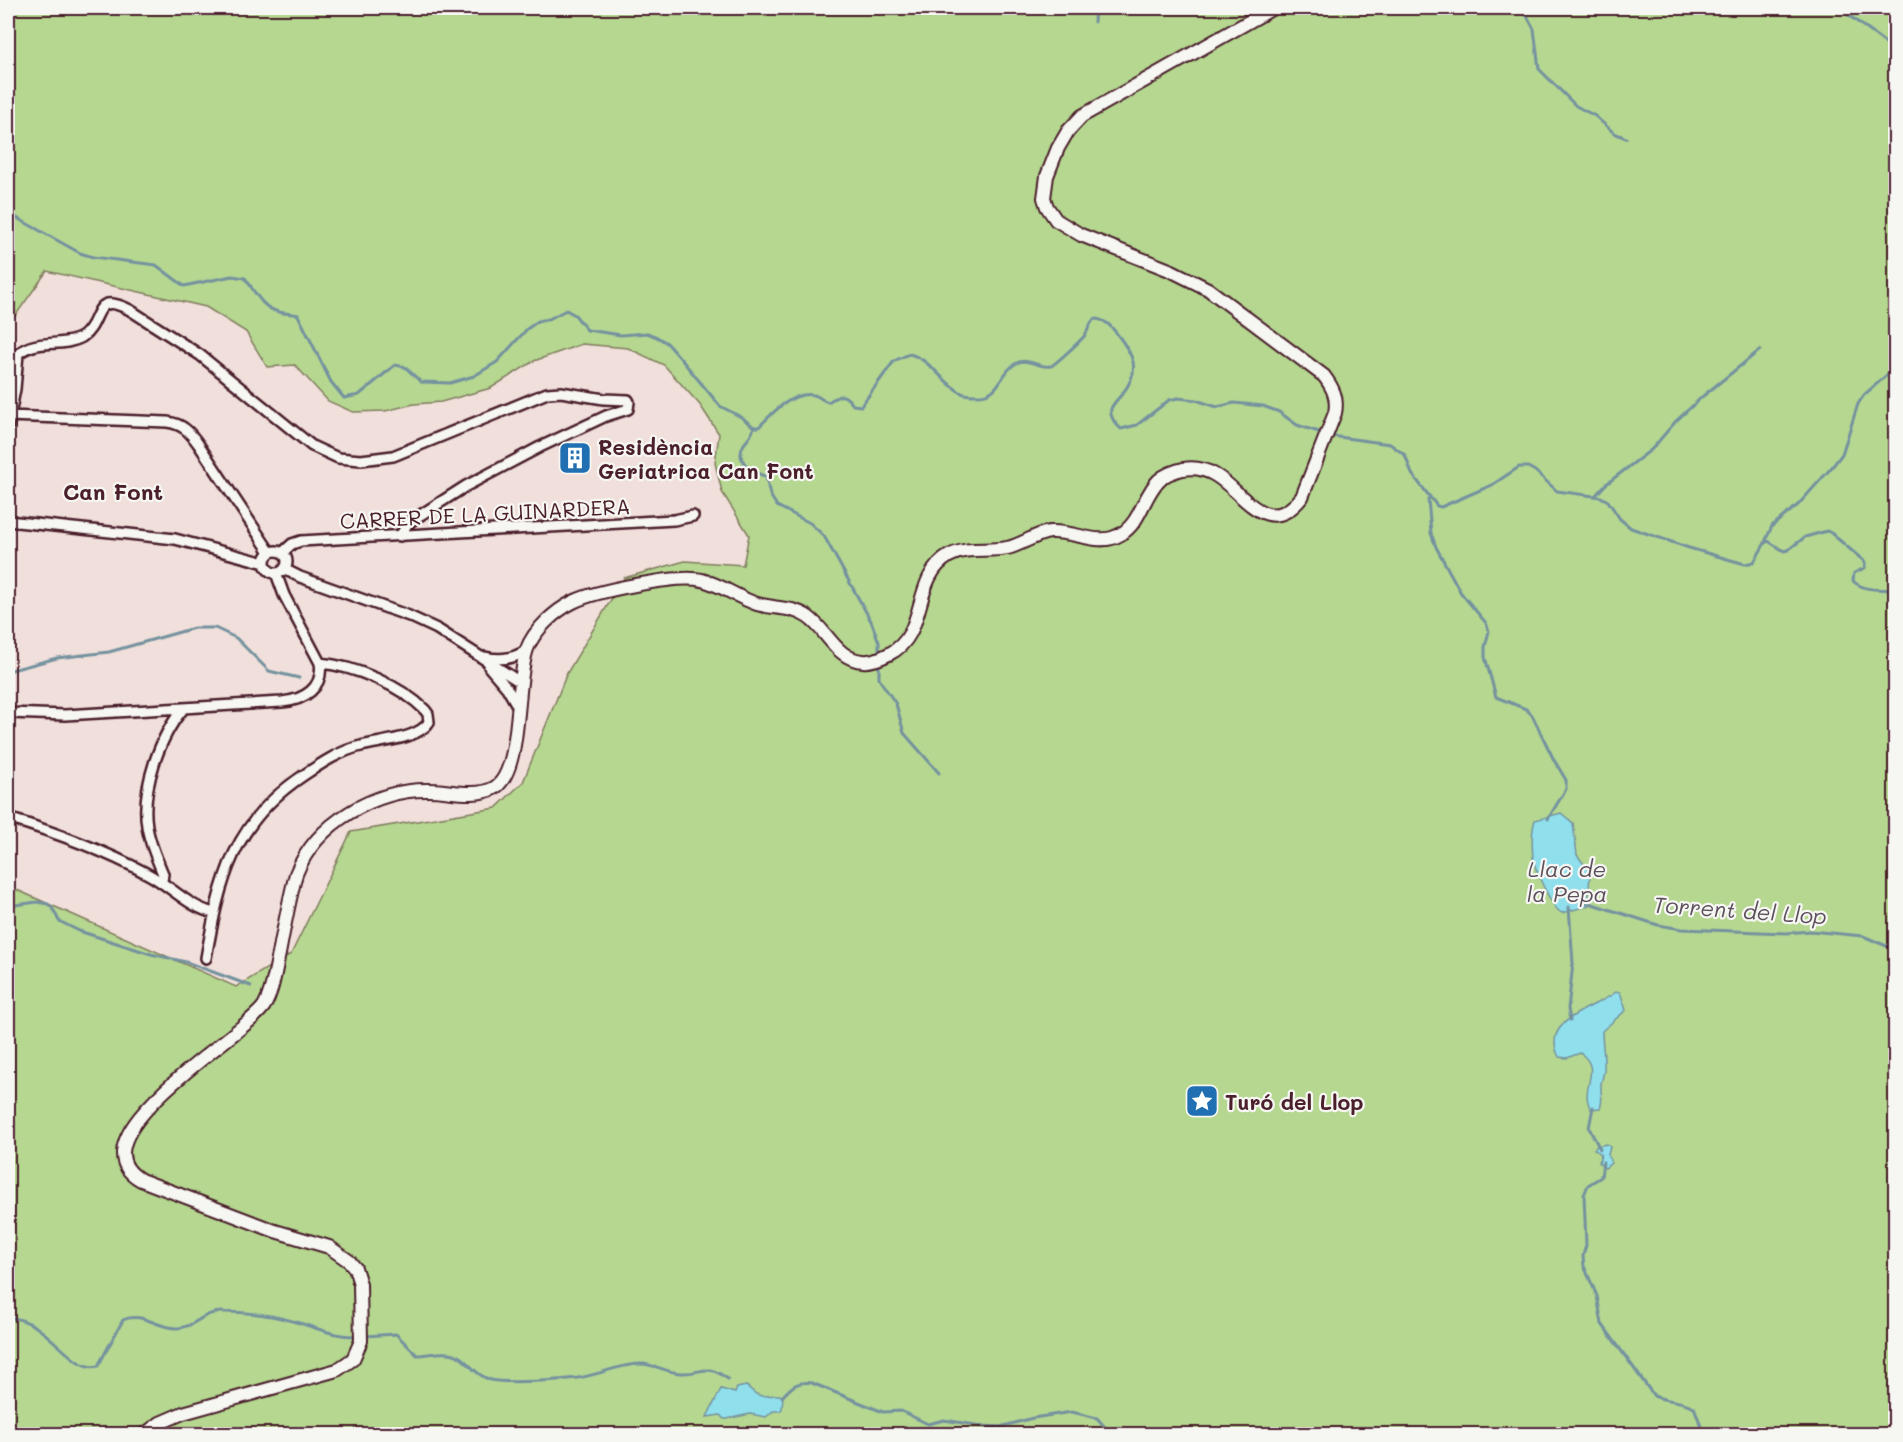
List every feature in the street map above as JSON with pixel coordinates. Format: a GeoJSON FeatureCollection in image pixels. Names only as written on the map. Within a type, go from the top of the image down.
{"type":"FeatureCollection","features":[{"type":"Feature","properties":{"kind":"street"},"geometry":{"type":"LineString","coordinates":[[477,655],[504,659],[519,656],[527,650],[544,624],[572,603],[589,596],[696,578],[716,584],[758,604],[800,612],[817,624],[842,653],[857,660],[875,660],[890,654],[902,645],[911,632],[926,582],[938,563],[957,552],[1008,548],[1048,532],[1065,533],[1093,540],[1111,539],[1130,527],[1160,479],[1179,470],[1197,469],[1212,473],[1259,511],[1281,512],[1292,507],[1302,496],[1337,406],[1334,392],[1324,376],[1220,298],[1172,272],[1066,228],[1052,215],[1044,198],[1047,176],[1058,148],[1068,131],[1082,116],[1273,8]]}},
{"type":"Feature","properties":{"kind":"street"},"geometry":{"type":"LineString","coordinates":[[270,552],[199,445],[180,425],[166,422],[8,419],[18,354],[32,347],[70,341],[83,336],[101,307],[109,303],[119,304],[200,355],[312,446],[338,458],[361,460],[393,456],[547,393],[561,392],[604,399],[628,400],[628,409],[625,411],[606,416],[540,447],[466,486],[408,523],[400,536]]}},
{"type":"Feature","properties":{"kind":"street","name":"CARRER DE LA GUINARDERA"},"geometry":{"type":"LineString","coordinates":[[282,553],[292,544],[301,541],[674,520],[693,516]]}},
{"type":"Feature","properties":{"kind":"street"},"geometry":{"type":"LineString","coordinates":[[8,521],[175,539],[265,563]]}},
{"type":"Feature","properties":{"kind":"street"},"geometry":{"type":"LineString","coordinates":[[8,714],[66,715],[282,702],[299,699],[316,687],[321,676],[320,663],[284,595],[280,571],[287,560],[282,553],[277,551],[270,552],[265,557],[267,569],[280,571],[300,577],[409,615],[520,682]]}},
{"type":"Feature","properties":{"kind":"street"},"geometry":{"type":"LineString","coordinates":[[145,1434],[160,1423],[183,1413],[328,1373],[346,1365],[358,1350],[361,1341],[362,1295],[355,1268],[335,1250],[161,1190],[136,1178],[124,1158],[126,1137],[136,1122],[177,1079],[198,1060],[245,1026],[262,1008],[273,984],[296,874],[303,857],[319,836],[360,807],[394,794],[424,790],[477,793],[498,786],[507,775],[511,762],[520,682],[527,650]]}},
{"type":"Feature","properties":{"kind":"street"},"geometry":{"type":"LineString","coordinates":[[477,655],[497,675],[518,707]]}},
{"type":"Feature","properties":{"kind":"street"},"geometry":{"type":"LineString","coordinates":[[206,958],[214,913],[232,856],[257,816],[278,794],[321,764],[346,751],[413,734],[423,729],[429,722],[425,710],[402,691],[334,665],[320,663]]}},
{"type":"Feature","properties":{"kind":"street"},"geometry":{"type":"LineString","coordinates":[[162,881],[163,874],[147,826],[147,800],[158,754],[168,731],[184,708]]}},
{"type":"Feature","properties":{"kind":"street"},"geometry":{"type":"LineString","coordinates":[[8,818],[100,852],[162,881],[202,910],[214,913]]}},
{"type":"Feature","properties":{"kind":"green space"},"geometry":{"type":"Polygon","coordinates":[[[8,8],[1895,8],[1895,1434],[8,1434],[8,886],[236,987],[291,954],[351,832],[496,808],[523,782],[567,673],[624,578],[685,561],[743,565],[749,535],[722,492],[715,463],[719,434],[700,405],[664,365],[628,348],[582,344],[534,361],[491,388],[441,402],[414,404],[385,411],[353,412],[328,401],[295,365],[267,367],[246,332],[206,307],[47,271],[8,326],[8,8]]]}},
{"type":"Feature","properties":{"kind":"water","name":"Llac de la Pepa"},"geometry":{"type":"Polygon","coordinates":[[[1561,813],[1573,823],[1577,855],[1590,872],[1588,906],[1562,913],[1549,897],[1540,880],[1534,864],[1532,844],[1535,820],[1561,813]]]}},
{"type":"Feature","properties":{"kind":"water"},"geometry":{"type":"Polygon","coordinates":[[[1616,992],[1620,992],[1626,1010],[1602,1031],[1604,1072],[1601,1085],[1602,1102],[1600,1108],[1591,1109],[1587,1094],[1591,1072],[1587,1059],[1580,1053],[1567,1058],[1559,1057],[1555,1044],[1557,1033],[1573,1016],[1616,992]]]}},
{"type":"Feature","properties":{"kind":"water"},"geometry":{"type":"Polygon","coordinates":[[[1607,1144],[1610,1147],[1608,1155],[1611,1163],[1605,1168],[1599,1163],[1601,1154],[1594,1149],[1607,1144]]]}},
{"type":"Feature","properties":{"kind":"water"},"geometry":{"type":"Polygon","coordinates":[[[746,1386],[758,1395],[783,1396],[782,1409],[773,1411],[766,1417],[750,1414],[727,1419],[720,1415],[707,1417],[721,1389],[735,1393],[737,1388],[746,1386]]]}},
{"type":"Feature","properties":{"kind":"waterway"},"geometry":{"type":"LineString","coordinates":[[1094,22],[1095,8]]}},
{"type":"Feature","properties":{"kind":"waterway"},"geometry":{"type":"LineString","coordinates":[[1516,8],[1527,16],[1534,29],[1539,69],[1576,106],[1595,116],[1614,133],[1626,138]]}},
{"type":"Feature","properties":{"kind":"waterway"},"geometry":{"type":"LineString","coordinates":[[1836,8],[1896,51]]}},
{"type":"Feature","properties":{"kind":"waterway"},"geometry":{"type":"LineString","coordinates":[[8,213],[80,253],[93,257],[156,265],[184,286],[232,276],[245,278],[268,307],[281,313],[298,315],[331,382],[344,398],[359,395],[395,365],[405,367],[421,382],[450,383],[474,376],[497,362],[527,329],[538,321],[549,319],[566,310],[575,315],[587,330],[621,335],[647,333],[657,337],[667,343],[720,406],[754,427],[741,450],[743,461],[751,469],[766,477],[770,495],[777,506],[810,523],[824,536],[871,621],[879,642],[879,656]]}},
{"type":"Feature","properties":{"kind":"waterway"},"geometry":{"type":"LineString","coordinates":[[754,427],[759,427],[783,404],[798,396],[816,396],[828,402],[844,396],[853,405],[861,406],[894,361],[909,354],[929,365],[962,393],[983,395],[994,389],[1015,364],[1024,361],[1042,366],[1053,365],[1083,337],[1094,319],[1098,319],[1112,328],[1128,349],[1133,363],[1129,384],[1111,409],[1112,418],[1121,429],[1137,425],[1169,400],[1178,398],[1196,400],[1217,407],[1234,403],[1263,406],[1279,412],[1297,425],[1325,434]]}},
{"type":"Feature","properties":{"kind":"waterway"},"geometry":{"type":"LineString","coordinates":[[1596,495],[1605,485],[1652,449],[1676,421],[1703,396],[1760,350]]}},
{"type":"Feature","properties":{"kind":"waterway"},"geometry":{"type":"LineString","coordinates":[[1765,542],[1772,526],[1798,505],[1842,454],[1858,404],[1864,395],[1896,367]]}},
{"type":"Feature","properties":{"kind":"waterway"},"geometry":{"type":"LineString","coordinates":[[1331,436],[1390,444],[1405,455],[1412,474],[1437,506],[1441,507],[1492,485],[1519,467],[1528,467],[1557,491],[1601,497],[1608,501],[1620,519],[1631,528],[1745,564],[1754,562],[1768,541],[1784,551],[1805,537],[1827,531],[1865,562],[1865,568],[1854,573],[1853,581],[1867,588],[1896,589]]}},
{"type":"Feature","properties":{"kind":"waterway","name":"Torrent del Llop"},"geometry":{"type":"LineString","coordinates":[[1428,499],[1431,533],[1436,547],[1461,593],[1486,623],[1489,631],[1485,657],[1496,697],[1526,709],[1532,715],[1566,780],[1566,789],[1548,819]]}},
{"type":"Feature","properties":{"kind":"waterway"},"geometry":{"type":"LineString","coordinates":[[8,671],[57,658],[109,652],[194,628],[215,628],[236,638],[269,671],[299,678]]}},
{"type":"Feature","properties":{"kind":"waterway"},"geometry":{"type":"LineString","coordinates":[[879,662],[879,679],[896,704],[904,733],[939,773]]}},
{"type":"Feature","properties":{"kind":"waterway"},"geometry":{"type":"LineString","coordinates":[[8,906],[37,902],[48,904],[59,921],[79,931],[151,954],[186,962],[251,986]]}},
{"type":"Feature","properties":{"kind":"waterway","name":"Torrent del Llop"},"geometry":{"type":"LineString","coordinates":[[1586,902],[1658,925],[1682,929],[1786,933],[1810,931],[1863,936],[1896,950]]}},
{"type":"Feature","properties":{"kind":"waterway"},"geometry":{"type":"LineString","coordinates":[[1569,907],[1573,963],[1568,1009],[1570,1020]]}},
{"type":"Feature","properties":{"kind":"waterway"},"geometry":{"type":"LineString","coordinates":[[1593,1107],[1589,1128],[1600,1149]]}},
{"type":"Feature","properties":{"kind":"waterway"},"geometry":{"type":"LineString","coordinates":[[1603,1162],[1601,1177],[1588,1185],[1584,1195],[1586,1245],[1583,1256],[1584,1266],[1597,1296],[1602,1324],[1654,1396],[1694,1407],[1704,1434]]}},
{"type":"Feature","properties":{"kind":"waterway"},"geometry":{"type":"LineString","coordinates":[[8,1318],[22,1320],[35,1326],[78,1362],[88,1366],[98,1366],[123,1320],[136,1317],[169,1327],[182,1328],[216,1312],[251,1313],[287,1320],[334,1334],[358,1336]]}},
{"type":"Feature","properties":{"kind":"waterway"},"geometry":{"type":"LineString","coordinates":[[365,1336],[396,1334],[417,1355],[454,1354],[485,1378],[499,1381],[578,1378],[641,1364],[676,1373],[709,1370],[728,1379]]}},
{"type":"Feature","properties":{"kind":"waterway"},"geometry":{"type":"LineString","coordinates":[[782,1397],[795,1385],[812,1383],[883,1412],[901,1411],[928,1424],[944,1420],[1000,1427],[1033,1418],[1072,1412],[1097,1418],[1111,1434]]}},
{"type":"Feature","properties":{"kind":"place","name":"Residència Geriatrica Can Font"},"geometry":{"type":"Point","coordinates":[575,458]}},
{"type":"Feature","properties":{"kind":"place","name":"Turó del Llop"},"geometry":{"type":"Point","coordinates":[1202,1101]}},
{"type":"Feature","properties":{"kind":"district","name":"Can Font"},"geometry":{"type":"Point","coordinates":[113,491]}}]}
